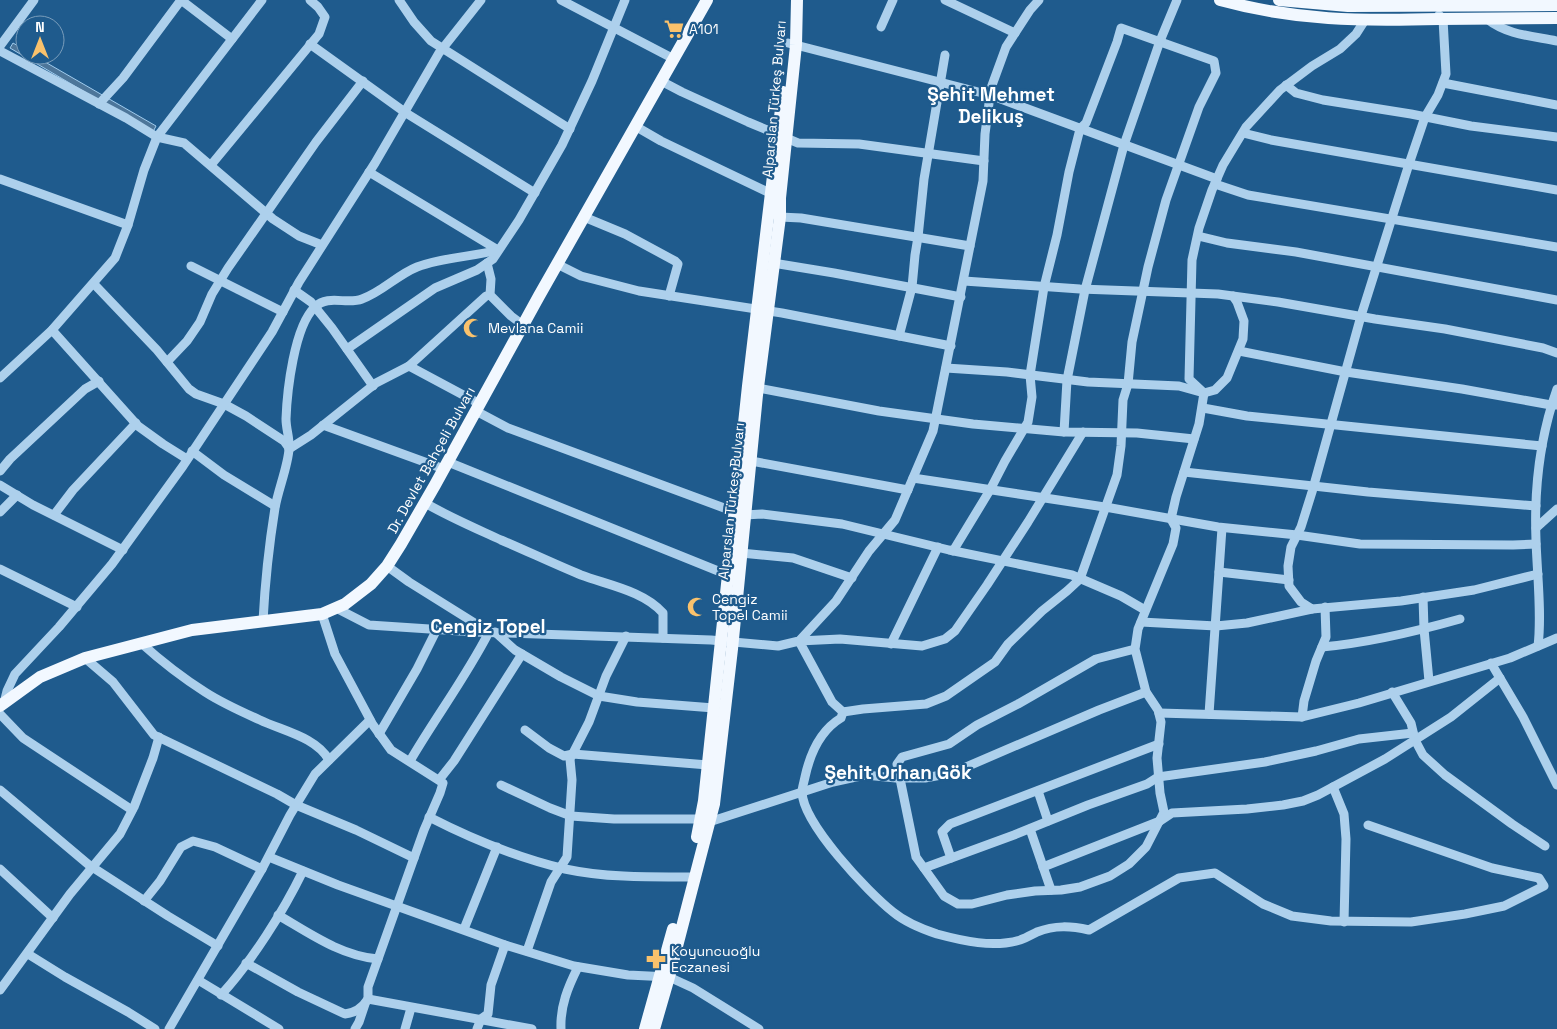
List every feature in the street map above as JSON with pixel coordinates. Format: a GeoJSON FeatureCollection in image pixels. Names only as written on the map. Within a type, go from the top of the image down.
{"type":"FeatureCollection","features":[{"type":"Feature","properties":{"kind":"main road","name":"Dr. Devlet Bahçeli Bulvarı"},"geometry":{"type":"LineString","coordinates":[[1,705],[40,677],[85,658],[201,628],[322,614],[356,597],[371,584],[387,566],[425,503],[672,58],[707,0]]}},
{"type":"Feature","properties":{"kind":"main road","name":"Alparslan Türkeş Bulvarı"},"geometry":{"type":"LineString","coordinates":[[789,0],[792,44]]}},
{"type":"Feature","properties":{"kind":"main road","name":"Alparslan Türkeş Bulvarı"},"geometry":{"type":"LineString","coordinates":[[705,821],[714,804],[727,641],[753,387],[797,0]]}},
{"type":"Feature","properties":{"kind":"main road"},"geometry":{"type":"LineString","coordinates":[[1220,0],[1260,10],[1296,16],[1344,20],[1557,18]]}},
{"type":"Feature","properties":{"kind":"main road"},"geometry":{"type":"LineString","coordinates":[[1279,0],[1332,6],[1426,3],[1557,5]]}},
{"type":"Feature","properties":{"kind":"main road","name":"Alparslan Türkeş Bulvarı"},"geometry":{"type":"LineString","coordinates":[[762,310],[773,263],[780,217],[776,196]]}},
{"type":"Feature","properties":{"kind":"main road","name":"Alparslan Türkeş Bulvarı"},"geometry":{"type":"LineString","coordinates":[[734,577],[741,553],[740,514]]}},
{"type":"Feature","properties":{"kind":"main road","name":"Alparslan Türkeş Bulvarı"},"geometry":{"type":"LineString","coordinates":[[653,1029],[705,821],[714,708],[727,641]]}},
{"type":"Feature","properties":{"kind":"main road","name":"Alparslan Türkeş Bulvarı"},"geometry":{"type":"LineString","coordinates":[[645,1029],[665,977]]}},
{"type":"Feature","properties":{"kind":"street"},"geometry":{"type":"LineString","coordinates":[[0,46],[34,0]]}},
{"type":"Feature","properties":{"kind":"street"},"geometry":{"type":"LineString","coordinates":[[100,104],[123,78],[181,0],[232,39]]}},
{"type":"Feature","properties":{"kind":"street"},"geometry":{"type":"LineString","coordinates":[[0,378],[52,330],[115,258],[157,137],[262,0]]}},
{"type":"Feature","properties":{"kind":"street"},"geometry":{"type":"LineString","coordinates":[[211,165],[319,34],[325,18],[310,0]]}},
{"type":"Feature","properties":{"kind":"street"},"geometry":{"type":"LineString","coordinates":[[399,0],[414,22],[431,41],[570,129]]}},
{"type":"Feature","properties":{"kind":"street"},"geometry":{"type":"LineString","coordinates":[[132,810],[24,738],[1,705],[16,674],[77,607],[123,550],[190,455],[272,332],[294,290],[406,113],[443,48],[481,0]]}},
{"type":"Feature","properties":{"kind":"street"},"geometry":{"type":"LineString","coordinates":[[561,0],[672,58]]}},
{"type":"Feature","properties":{"kind":"street"},"geometry":{"type":"LineString","coordinates":[[347,349],[435,288],[477,270],[493,259],[519,220],[570,129],[625,0]]}},
{"type":"Feature","properties":{"kind":"street"},"geometry":{"type":"LineString","coordinates":[[881,27],[893,0]]}},
{"type":"Feature","properties":{"kind":"street"},"geometry":{"type":"LineString","coordinates":[[945,0],[1015,32]]}},
{"type":"Feature","properties":{"kind":"street"},"geometry":{"type":"LineString","coordinates":[[799,641],[836,601],[869,551],[895,520],[933,431],[983,181],[985,134],[990,95],[1006,47],[1030,10],[1039,0]]}},
{"type":"Feature","properties":{"kind":"street"},"geometry":{"type":"LineString","coordinates":[[1064,432],[1067,380],[1085,290],[1124,145],[1160,41],[1177,0]]}},
{"type":"Feature","properties":{"kind":"street"},"geometry":{"type":"LineString","coordinates":[[1312,609],[1301,602],[1289,586],[1288,566],[1291,547],[1314,486],[1361,316],[1409,164],[1426,117],[1438,95],[1446,74],[1443,19],[1426,3]]}},
{"type":"Feature","properties":{"kind":"street"},"geometry":{"type":"LineString","coordinates":[[1487,19],[1498,28],[1516,34],[1557,41]]}},
{"type":"Feature","properties":{"kind":"street"},"geometry":{"type":"LineString","coordinates":[[1204,393],[1189,379],[1192,260],[1198,236],[1223,165],[1243,133],[1280,90],[1312,66],[1340,49],[1356,34],[1365,20]]}},
{"type":"Feature","properties":{"kind":"street"},"geometry":{"type":"LineString","coordinates":[[843,712],[926,704],[946,696],[995,662],[1008,644],[1042,611],[1080,579],[1116,475],[1122,433],[1123,400],[1128,384],[1132,342],[1148,267],[1166,200],[1199,107],[1216,72],[1214,61],[1121,28],[1086,123],[1080,129],[1068,172],[1044,287],[1030,375],[1032,397],[1028,422],[953,551]]}},
{"type":"Feature","properties":{"kind":"street"},"geometry":{"type":"LineString","coordinates":[[310,44],[406,113],[534,193]]}},
{"type":"Feature","properties":{"kind":"street"},"geometry":{"type":"LineString","coordinates":[[792,44],[990,95],[1180,164],[1248,195],[1557,247]]}},
{"type":"Feature","properties":{"kind":"street"},"geometry":{"type":"LineString","coordinates":[[0,51],[100,104],[157,137],[184,143],[267,213],[299,236],[322,245]]}},
{"type":"Feature","properties":{"kind":"street"},"geometry":{"type":"LineString","coordinates":[[899,336],[912,287],[924,179],[945,55]]}},
{"type":"Feature","properties":{"kind":"street"},"geometry":{"type":"LineString","coordinates":[[661,80],[690,96],[798,143],[859,144],[984,161]]}},
{"type":"Feature","properties":{"kind":"street"},"geometry":{"type":"LineString","coordinates":[[167,362],[187,341],[200,322],[212,294],[221,280],[316,142],[363,82]]}},
{"type":"Feature","properties":{"kind":"street"},"geometry":{"type":"LineString","coordinates":[[1442,83],[1557,105]]}},
{"type":"Feature","properties":{"kind":"street"},"geometry":{"type":"LineString","coordinates":[[1286,85],[1296,93],[1323,100],[1471,126],[1557,137]]}},
{"type":"Feature","properties":{"kind":"street"},"geometry":{"type":"LineString","coordinates":[[635,126],[776,196]]}},
{"type":"Feature","properties":{"kind":"street"},"geometry":{"type":"LineString","coordinates":[[1243,133],[1272,140],[1557,190]]}},
{"type":"Feature","properties":{"kind":"street"},"geometry":{"type":"LineString","coordinates":[[369,172],[498,250]]}},
{"type":"Feature","properties":{"kind":"street"},"geometry":{"type":"LineString","coordinates":[[0,178],[128,225]]}},
{"type":"Feature","properties":{"kind":"street"},"geometry":{"type":"LineString","coordinates":[[584,217],[625,234],[675,260],[678,264],[669,296]]}},
{"type":"Feature","properties":{"kind":"street"},"geometry":{"type":"LineString","coordinates":[[780,217],[801,218],[970,246]]}},
{"type":"Feature","properties":{"kind":"street"},"geometry":{"type":"LineString","coordinates":[[1198,236],[1227,243],[1296,252],[1557,300]]}},
{"type":"Feature","properties":{"kind":"street"},"geometry":{"type":"LineString","coordinates":[[263,620],[265,586],[276,506],[289,449],[286,419],[292,361],[301,332],[315,307],[320,303],[333,300],[360,300],[379,292],[416,267],[445,259],[498,250]]}},
{"type":"Feature","properties":{"kind":"street"},"geometry":{"type":"LineString","coordinates":[[487,262],[491,279],[490,295],[523,325]]}},
{"type":"Feature","properties":{"kind":"street"},"geometry":{"type":"LineString","coordinates":[[773,263],[961,297]]}},
{"type":"Feature","properties":{"kind":"street"},"geometry":{"type":"LineString","coordinates":[[557,264],[581,276],[639,291],[762,310],[951,346]]}},
{"type":"Feature","properties":{"kind":"street"},"geometry":{"type":"LineString","coordinates":[[191,266],[283,312]]}},
{"type":"Feature","properties":{"kind":"street"},"geometry":{"type":"LineString","coordinates":[[964,281],[1085,290],[1233,296],[1445,329],[1543,348],[1557,353]]}},
{"type":"Feature","properties":{"kind":"street"},"geometry":{"type":"LineString","coordinates":[[94,284],[167,362],[189,389],[196,394],[224,404],[246,416],[284,442],[289,449]]}},
{"type":"Feature","properties":{"kind":"street"},"geometry":{"type":"LineString","coordinates":[[294,290],[311,302],[373,386]]}},
{"type":"Feature","properties":{"kind":"street"},"geometry":{"type":"LineString","coordinates":[[289,449],[311,435],[373,386],[409,366],[486,296],[490,295]]}},
{"type":"Feature","properties":{"kind":"street"},"geometry":{"type":"LineString","coordinates":[[946,368],[1088,382],[1179,386],[1204,393],[1216,390],[1227,378],[1243,339],[1244,321],[1238,302],[1233,296]]}},
{"type":"Feature","properties":{"kind":"street"},"geometry":{"type":"LineString","coordinates":[[52,330],[136,423],[163,444],[190,455],[276,506]]}},
{"type":"Feature","properties":{"kind":"street"},"geometry":{"type":"LineString","coordinates":[[1239,351],[1346,372],[1554,405]]}},
{"type":"Feature","properties":{"kind":"street"},"geometry":{"type":"LineString","coordinates":[[409,366],[508,428],[740,514],[762,514],[834,523],[953,551],[1072,575],[1121,596],[1145,610]]}},
{"type":"Feature","properties":{"kind":"street"},"geometry":{"type":"LineString","coordinates":[[0,471],[85,389],[99,381]]}},
{"type":"Feature","properties":{"kind":"street"},"geometry":{"type":"LineString","coordinates":[[753,387],[935,420],[1064,432],[1122,433],[1194,439]]}},
{"type":"Feature","properties":{"kind":"street"},"geometry":{"type":"LineString","coordinates":[[1538,646],[1536,506],[1542,446],[1557,389]]}},
{"type":"Feature","properties":{"kind":"street"},"geometry":{"type":"LineString","coordinates":[[1135,648],[1096,659],[1018,704],[977,725],[949,744],[902,757],[897,764],[916,857],[944,896],[958,904],[972,904],[1007,895],[1080,887],[1110,876],[1129,864],[1146,848],[1160,821],[1164,812],[1157,758],[1161,722],[1159,713],[1146,692],[1135,648],[1145,610],[1173,544],[1176,528],[1171,519],[1203,408],[1204,393]]}},
{"type":"Feature","properties":{"kind":"street"},"geometry":{"type":"LineString","coordinates":[[1203,408],[1247,416],[1542,446]]}},
{"type":"Feature","properties":{"kind":"street"},"geometry":{"type":"LineString","coordinates":[[54,515],[72,490],[136,423]]}},
{"type":"Feature","properties":{"kind":"street"},"geometry":{"type":"LineString","coordinates":[[323,425],[446,465],[734,577]]}},
{"type":"Feature","properties":{"kind":"street"},"geometry":{"type":"LineString","coordinates":[[336,608],[369,625],[492,632],[727,641],[778,646],[799,641],[840,639],[922,646],[945,640],[955,631],[1043,499],[1083,432]]}},
{"type":"Feature","properties":{"kind":"street"},"geometry":{"type":"LineString","coordinates":[[746,460],[908,490]]}},
{"type":"Feature","properties":{"kind":"street"},"geometry":{"type":"LineString","coordinates":[[1184,472],[1434,498],[1536,506]]}},
{"type":"Feature","properties":{"kind":"street"},"geometry":{"type":"LineString","coordinates":[[913,478],[1104,507],[1222,528],[1297,535],[1360,544],[1536,544]]}},
{"type":"Feature","properties":{"kind":"street"},"geometry":{"type":"LineString","coordinates":[[0,485],[123,550]]}},
{"type":"Feature","properties":{"kind":"street"},"geometry":{"type":"LineString","coordinates":[[0,512],[17,495]]}},
{"type":"Feature","properties":{"kind":"street"},"geometry":{"type":"LineString","coordinates":[[425,503],[444,514],[531,553],[655,604],[663,613],[663,638]]}},
{"type":"Feature","properties":{"kind":"street"},"geometry":{"type":"LineString","coordinates":[[1536,528],[1557,509]]}},
{"type":"Feature","properties":{"kind":"street"},"geometry":{"type":"LineString","coordinates":[[1210,714],[1222,528]]}},
{"type":"Feature","properties":{"kind":"street"},"geometry":{"type":"LineString","coordinates":[[891,644],[938,547]]}},
{"type":"Feature","properties":{"kind":"street"},"geometry":{"type":"LineString","coordinates":[[741,553],[793,558],[852,578]]}},
{"type":"Feature","properties":{"kind":"street"},"geometry":{"type":"LineString","coordinates":[[387,566],[409,582],[492,632],[522,654],[598,696],[637,702],[714,708]]}},
{"type":"Feature","properties":{"kind":"street"},"geometry":{"type":"LineString","coordinates":[[0,569],[77,607]]}},
{"type":"Feature","properties":{"kind":"street"},"geometry":{"type":"LineString","coordinates":[[1219,572],[1289,580]]}},
{"type":"Feature","properties":{"kind":"street"},"geometry":{"type":"LineString","coordinates":[[1141,622],[1216,626],[1247,623],[1325,607],[1474,590],[1538,574]]}},
{"type":"Feature","properties":{"kind":"street"},"geometry":{"type":"LineString","coordinates":[[1423,597],[1429,681]]}},
{"type":"Feature","properties":{"kind":"street"},"geometry":{"type":"LineString","coordinates":[[1302,717],[1304,701],[1316,661],[1326,637],[1325,607]]}},
{"type":"Feature","properties":{"kind":"street"},"geometry":{"type":"LineString","coordinates":[[322,614],[335,654],[379,734],[391,750],[443,783],[414,858],[355,1029]]}},
{"type":"Feature","properties":{"kind":"street"},"geometry":{"type":"LineString","coordinates":[[1322,648],[1355,644],[1460,619]]}},
{"type":"Feature","properties":{"kind":"street"},"geometry":{"type":"LineString","coordinates":[[379,734],[437,629]]}},
{"type":"Feature","properties":{"kind":"street"},"geometry":{"type":"LineString","coordinates":[[410,761],[492,632]]}},
{"type":"Feature","properties":{"kind":"street"},"geometry":{"type":"LineString","coordinates":[[527,951],[551,882],[567,857],[571,816],[572,780],[570,759],[589,722],[606,676],[626,636]]}},
{"type":"Feature","properties":{"kind":"street"},"geometry":{"type":"LineString","coordinates":[[1159,713],[1302,717],[1359,703],[1510,658],[1557,638]]}},
{"type":"Feature","properties":{"kind":"street"},"geometry":{"type":"LineString","coordinates":[[799,641],[832,702],[843,712]]}},
{"type":"Feature","properties":{"kind":"street"},"geometry":{"type":"LineString","coordinates":[[141,643],[206,693],[261,721],[303,738],[325,752],[329,760]]}},
{"type":"Feature","properties":{"kind":"street"},"geometry":{"type":"LineString","coordinates":[[439,780],[454,761],[522,654]]}},
{"type":"Feature","properties":{"kind":"street"},"geometry":{"type":"LineString","coordinates":[[85,658],[113,682],[154,735],[296,805],[356,830],[414,858]]}},
{"type":"Feature","properties":{"kind":"street"},"geometry":{"type":"LineString","coordinates":[[1491,663],[1523,717],[1557,786]]}},
{"type":"Feature","properties":{"kind":"street"},"geometry":{"type":"LineString","coordinates":[[1043,867],[1160,821],[1172,813],[1247,809],[1303,801],[1385,759],[1414,736],[1451,717],[1500,678]]}},
{"type":"Feature","properties":{"kind":"street"},"geometry":{"type":"LineString","coordinates":[[501,784],[571,816],[705,821],[833,782],[865,775],[925,778],[952,773],[1146,692]]}},
{"type":"Feature","properties":{"kind":"street"},"geometry":{"type":"LineString","coordinates":[[1392,692],[1411,723],[1414,736],[1423,755],[1445,775],[1545,846]]}},
{"type":"Feature","properties":{"kind":"street"},"geometry":{"type":"LineString","coordinates":[[843,712],[841,718],[831,724],[813,749],[802,793],[808,813],[824,839],[894,913],[918,927],[975,943],[1001,943],[1020,940],[1057,926],[1074,926],[1089,930],[1179,878],[1216,873],[1263,904],[1292,916],[1344,922],[1411,922],[1465,914],[1504,906],[1544,886],[1539,878],[1492,868],[1368,825]]}},
{"type":"Feature","properties":{"kind":"street"},"geometry":{"type":"LineString","coordinates":[[169,1029],[262,870],[296,805],[315,774],[370,720]]}},
{"type":"Feature","properties":{"kind":"street"},"geometry":{"type":"LineString","coordinates":[[525,730],[549,748],[564,756],[573,754],[708,766]]}},
{"type":"Feature","properties":{"kind":"street"},"geometry":{"type":"LineString","coordinates":[[924,868],[1146,784],[1158,777],[1265,762],[1316,751],[1358,739],[1414,736]]}},
{"type":"Feature","properties":{"kind":"street"},"geometry":{"type":"LineString","coordinates":[[0,990],[92,867],[120,834],[153,758],[158,737]]}},
{"type":"Feature","properties":{"kind":"street"},"geometry":{"type":"LineString","coordinates":[[951,858],[942,832],[950,824],[1159,744]]}},
{"type":"Feature","properties":{"kind":"street"},"geometry":{"type":"LineString","coordinates":[[1333,787],[1344,814],[1346,839],[1344,922]]}},
{"type":"Feature","properties":{"kind":"street"},"geometry":{"type":"LineString","coordinates":[[0,790],[92,867],[218,946]]}},
{"type":"Feature","properties":{"kind":"street"},"geometry":{"type":"LineString","coordinates":[[1038,790],[1048,821]]}},
{"type":"Feature","properties":{"kind":"street"},"geometry":{"type":"LineString","coordinates":[[429,818],[497,848],[560,868],[611,875],[691,877]]}},
{"type":"Feature","properties":{"kind":"street"},"geometry":{"type":"LineString","coordinates":[[1030,829],[1051,890]]}},
{"type":"Feature","properties":{"kind":"street"},"geometry":{"type":"LineString","coordinates":[[144,901],[160,881],[181,847],[193,841],[215,847],[262,870]]}},
{"type":"Feature","properties":{"kind":"street"},"geometry":{"type":"LineString","coordinates":[[464,929],[497,848]]}},
{"type":"Feature","properties":{"kind":"street"},"geometry":{"type":"LineString","coordinates":[[269,856],[303,871],[505,945],[578,967],[628,975],[665,977],[693,988],[759,1029]]}},
{"type":"Feature","properties":{"kind":"street"},"geometry":{"type":"LineString","coordinates":[[0,870],[53,918]]}},
{"type":"Feature","properties":{"kind":"street"},"geometry":{"type":"LineString","coordinates":[[221,995],[237,978],[278,915],[303,871]]}},
{"type":"Feature","properties":{"kind":"street"},"geometry":{"type":"LineString","coordinates":[[278,915],[335,947],[365,958],[378,959]]}},
{"type":"Feature","properties":{"kind":"street"},"geometry":{"type":"LineString","coordinates":[[477,1029],[481,1019],[488,1014],[491,985],[505,945]]}},
{"type":"Feature","properties":{"kind":"street"},"geometry":{"type":"LineString","coordinates":[[28,954],[155,1029]]}},
{"type":"Feature","properties":{"kind":"street"},"geometry":{"type":"LineString","coordinates":[[246,963],[298,992],[346,1014],[352,1013],[366,1001],[532,1029]]}},
{"type":"Feature","properties":{"kind":"street"},"geometry":{"type":"LineString","coordinates":[[561,1029],[561,1011],[568,988],[578,967]]}},
{"type":"Feature","properties":{"kind":"street"},"geometry":{"type":"LineString","coordinates":[[198,980],[262,1024],[279,1029]]}},
{"type":"Feature","properties":{"kind":"street"},"geometry":{"type":"LineString","coordinates":[[405,1029],[411,1008]]}},
{"type":"Feature","properties":{"kind":"water"},"geometry":{"type":"Polygon","coordinates":[[[13,43],[15,44],[15,51],[10,48],[13,43]]]}},
{"type":"Feature","properties":{"kind":"water"},"geometry":{"type":"Polygon","coordinates":[[[39,65],[50,65],[156,126],[153,132],[39,65]]]}},
{"type":"Feature","properties":{"kind":"place","name":"A101"},"geometry":{"type":"Point","coordinates":[674,29]}},
{"type":"Feature","properties":{"kind":"place","name":"Mevlana Camii"},"geometry":{"type":"Point","coordinates":[473,328]}},
{"type":"Feature","properties":{"kind":"place","name":"Cengiz Topel Camii"},"geometry":{"type":"Point","coordinates":[697,607]}},
{"type":"Feature","properties":{"kind":"place","name":"Koyuncuoğlu Eczanesi"},"geometry":{"type":"Point","coordinates":[656,959]}},
{"type":"Feature","properties":{"kind":"district","name":"Şehit Mehmet Delikuş"},"geometry":{"type":"Point","coordinates":[991,105]}},
{"type":"Feature","properties":{"kind":"district","name":"Cengiz Topel"},"geometry":{"type":"Point","coordinates":[488,626]}},
{"type":"Feature","properties":{"kind":"district","name":"Şehit Orhan Gök"},"geometry":{"type":"Point","coordinates":[898,772]}}]}
